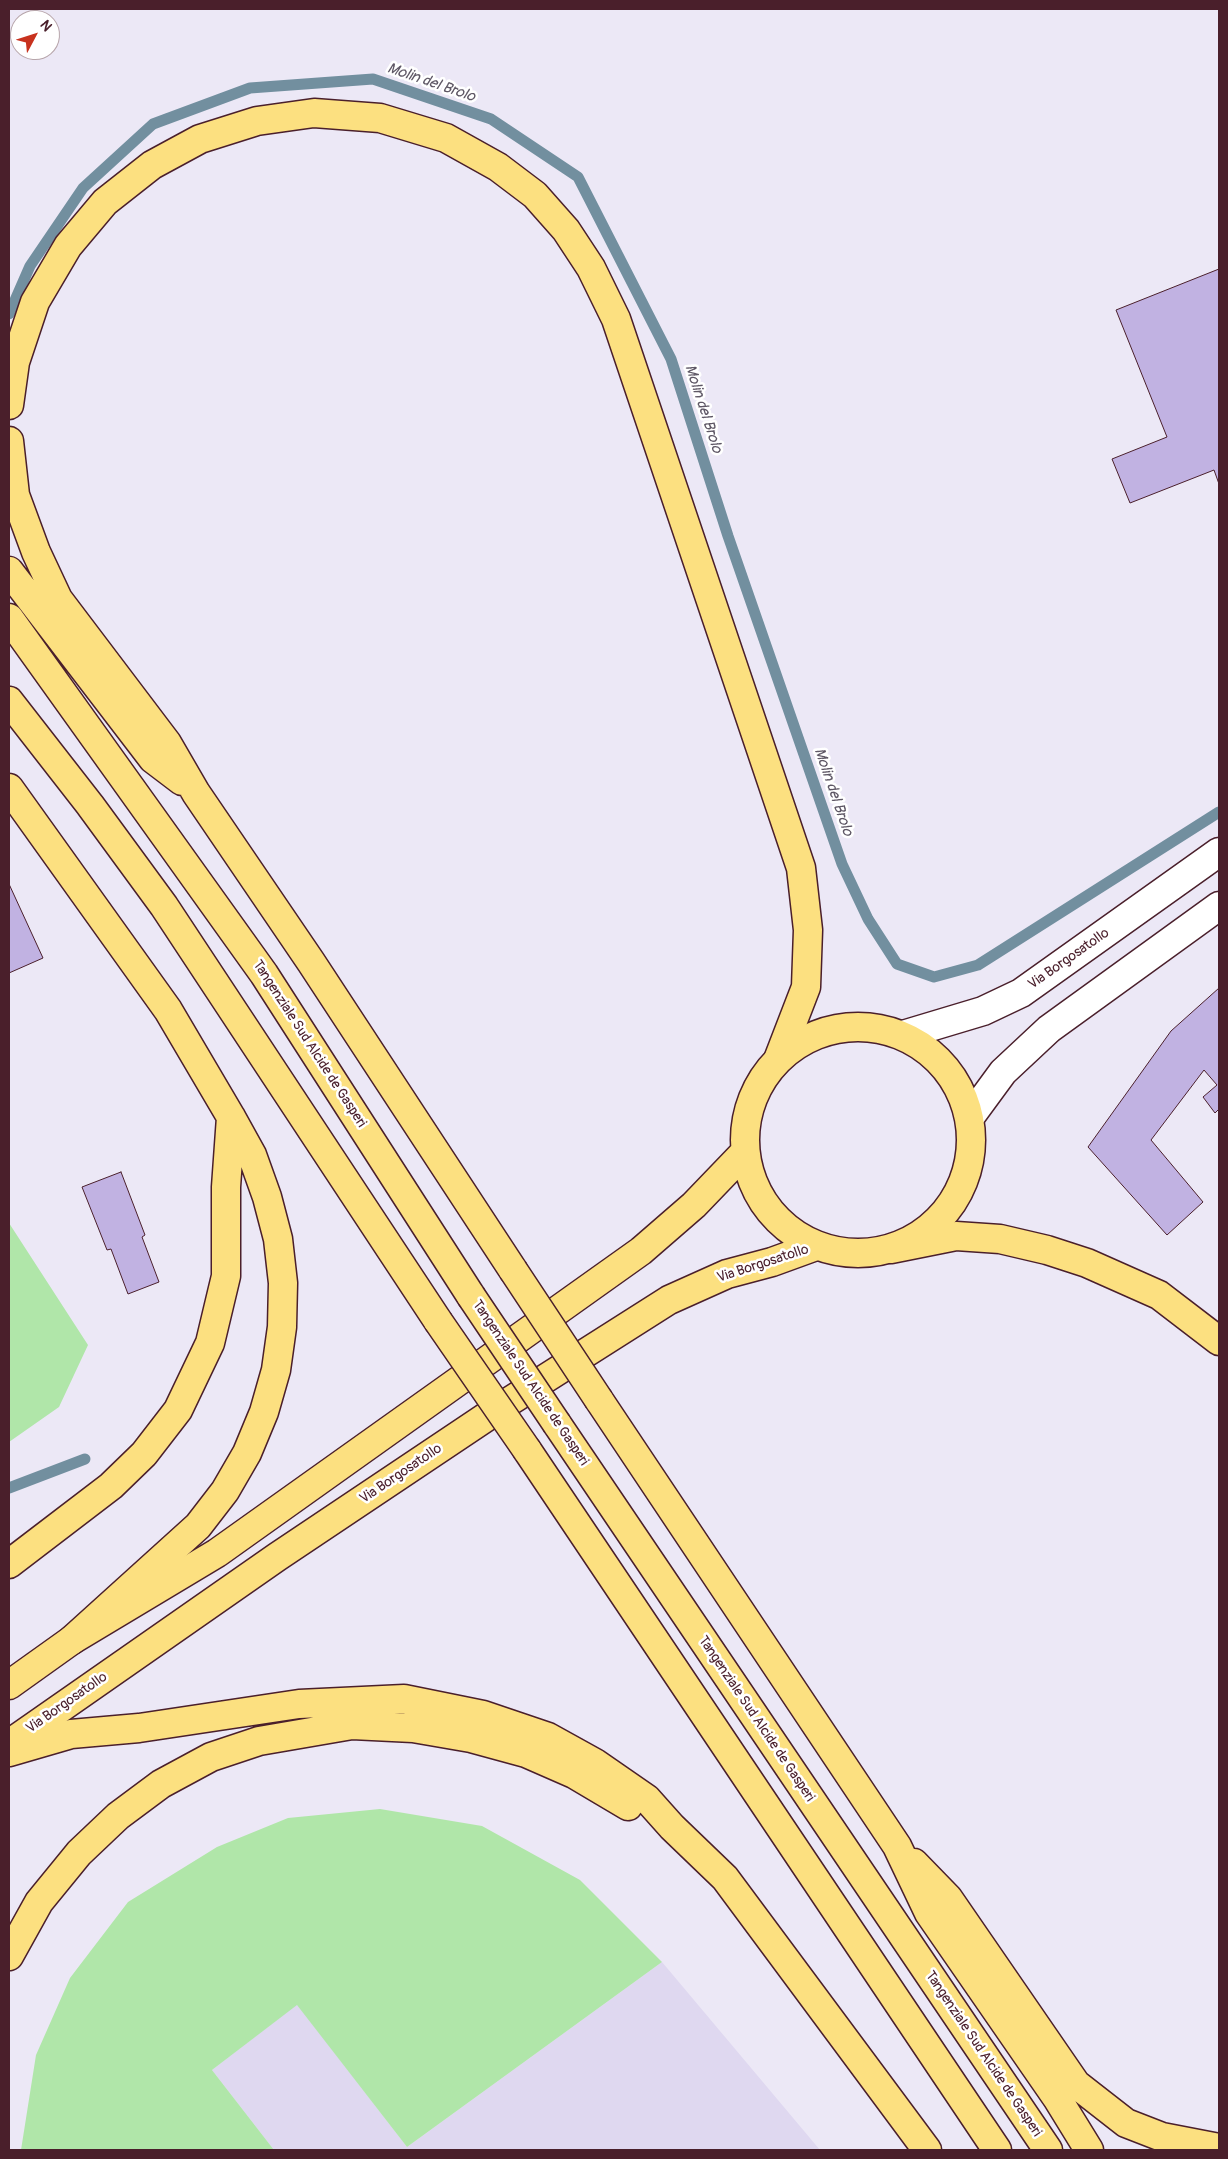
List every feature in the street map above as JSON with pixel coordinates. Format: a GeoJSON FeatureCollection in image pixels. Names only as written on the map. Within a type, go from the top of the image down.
{"type":"FeatureCollection","features":[{"type":"Feature","properties":{"kind":"main road"},"geometry":{"type":"LineString","coordinates":[[9,405],[15,362],[36,302],[68,246],[105,202],[152,164],[200,139],[256,121],[314,113],[380,118],[446,138],[498,167],[535,194],[566,230],[591,268],[616,319],[801,868],[808,930],[806,987],[779,1057]]}},
{"type":"Feature","properties":{"kind":"main road"},"geometry":{"type":"LineString","coordinates":[[9,441],[15,494],[36,552],[58,599],[167,743],[196,793],[316,970],[599,1400],[897,1846],[929,1913],[1056,2098],[1089,2150]]}},
{"type":"Feature","properties":{"kind":"main road"},"geometry":{"type":"LineString","coordinates":[[9,571],[154,758],[196,793]]}},
{"type":"Feature","properties":{"kind":"main road","name":"Tangenziale Sud Alcide de Gasperi"},"geometry":{"type":"LineString","coordinates":[[9,618],[127,780],[264,974],[557,1424],[1048,2150]]}},
{"type":"Feature","properties":{"kind":"main road"},"geometry":{"type":"LineString","coordinates":[[9,701],[90,805],[164,906],[438,1322],[527,1450],[997,2150]]}},
{"type":"Feature","properties":{"kind":"main road"},"geometry":{"type":"LineString","coordinates":[[9,788],[168,1010],[231,1117],[252,1155],[268,1196],[279,1248],[283,1283],[282,1327],[276,1370],[264,1412],[243,1461],[225,1491],[198,1526],[72,1640]]}},
{"type":"Feature","properties":{"kind":"main road","name":"Via Borgosatollo"},"geometry":{"type":"LineString","coordinates":[[903,1035],[984,1011],[1021,993],[1219,852]]}},
{"type":"Feature","properties":{"kind":"main road"},"geometry":{"type":"LineString","coordinates":[[970,1117],[1003,1072],[1049,1029],[1219,906]]}},
{"type":"Feature","properties":{"kind":"main road","name":"Via Borgosatollo"},"geometry":{"type":"LineString","coordinates":[[871,1026],[903,1035],[927,1048],[946,1068],[961,1091],[970,1117],[970,1159],[956,1198],[928,1229],[891,1249],[858,1253],[841,1252],[816,1246],[790,1231],[767,1209],[752,1182],[744,1153],[746,1117],[757,1085],[779,1057],[806,1038],[838,1027],[871,1026]]}},
{"type":"Feature","properties":{"kind":"main road"},"geometry":{"type":"LineString","coordinates":[[9,1564],[111,1486],[144,1454],[178,1410],[210,1343],[226,1276],[226,1187],[231,1117]]}},
{"type":"Feature","properties":{"kind":"main road"},"geometry":{"type":"LineString","coordinates":[[9,1684],[72,1640],[217,1553],[642,1251],[694,1205],[744,1153]]}},
{"type":"Feature","properties":{"kind":"main road"},"geometry":{"type":"LineString","coordinates":[[891,1249],[956,1236],[1000,1239],[1047,1250],[1087,1263],[1159,1295],[1219,1341]]}},
{"type":"Feature","properties":{"kind":"main road","name":"Via Borgosatollo"},"geometry":{"type":"LineString","coordinates":[[9,1744],[277,1557],[510,1401],[669,1300],[727,1274],[772,1262],[816,1246]]}},
{"type":"Feature","properties":{"kind":"main road"},"geometry":{"type":"LineString","coordinates":[[9,1752],[71,1734],[139,1728],[299,1704],[404,1699],[483,1714],[548,1737],[595,1763],[647,1799],[672,1827],[725,1878],[927,2150]]}},
{"type":"Feature","properties":{"kind":"main road"},"geometry":{"type":"LineString","coordinates":[[9,1956],[39,1902],[79,1853],[118,1816],[161,1784],[211,1757],[268,1739],[352,1725],[413,1728],[471,1738],[526,1753],[574,1774],[634,1810],[672,1827]]}},
{"type":"Feature","properties":{"kind":"main road"},"geometry":{"type":"LineString","coordinates":[[897,1846],[948,1898],[1076,2084],[1126,2123],[1162,2137],[1219,2148]]}},
{"type":"Feature","properties":{"kind":"shaded area"},"geometry":{"type":"Polygon","coordinates":[[[662,1962],[820,2150],[274,2150],[212,2070],[297,2004],[407,2147],[662,1962]]]}},
{"type":"Feature","properties":{"kind":"green space"},"geometry":{"type":"Polygon","coordinates":[[[9,1223],[88,1345],[59,1407],[9,1442],[9,1223]]]}},
{"type":"Feature","properties":{"kind":"green space"},"geometry":{"type":"Polygon","coordinates":[[[380,1809],[482,1826],[580,1880],[662,1962],[407,2147],[297,2005],[212,2070],[274,2150],[21,2150],[36,2055],[70,1978],[128,1902],[217,1847],[288,1818],[380,1809]]]}},
{"type":"Feature","properties":{"kind":"building"},"geometry":{"type":"Polygon","coordinates":[[[1219,269],[1219,484],[1214,470],[1130,503],[1112,459],[1167,437],[1116,310],[1219,269]]]}},
{"type":"Feature","properties":{"kind":"building"},"geometry":{"type":"Polygon","coordinates":[[[9,884],[43,958],[9,973],[9,884]]]}},
{"type":"Feature","properties":{"kind":"building"},"geometry":{"type":"Polygon","coordinates":[[[1219,988],[1219,1109],[1215,1113],[1203,1097],[1217,1085],[1204,1070],[1151,1140],[1203,1202],[1167,1235],[1088,1147],[1171,1031],[1219,988]]]}},
{"type":"Feature","properties":{"kind":"building"},"geometry":{"type":"Polygon","coordinates":[[[121,1172],[145,1235],[142,1237],[159,1282],[128,1294],[111,1249],[107,1250],[82,1187],[121,1172]]]}},
{"type":"Feature","properties":{"kind":"waterway","name":"Molin del Brolo"},"geometry":{"type":"LineString","coordinates":[[9,314],[30,266],[83,188],[153,124],[250,88],[373,79],[491,119],[578,177],[671,359],[728,536],[842,864],[868,919],[897,964],[934,977],[978,965],[1219,812]]}},
{"type":"Feature","properties":{"kind":"waterway","name":"Molin del Brolo"},"geometry":{"type":"LineString","coordinates":[[9,1488],[85,1459]]}}]}
